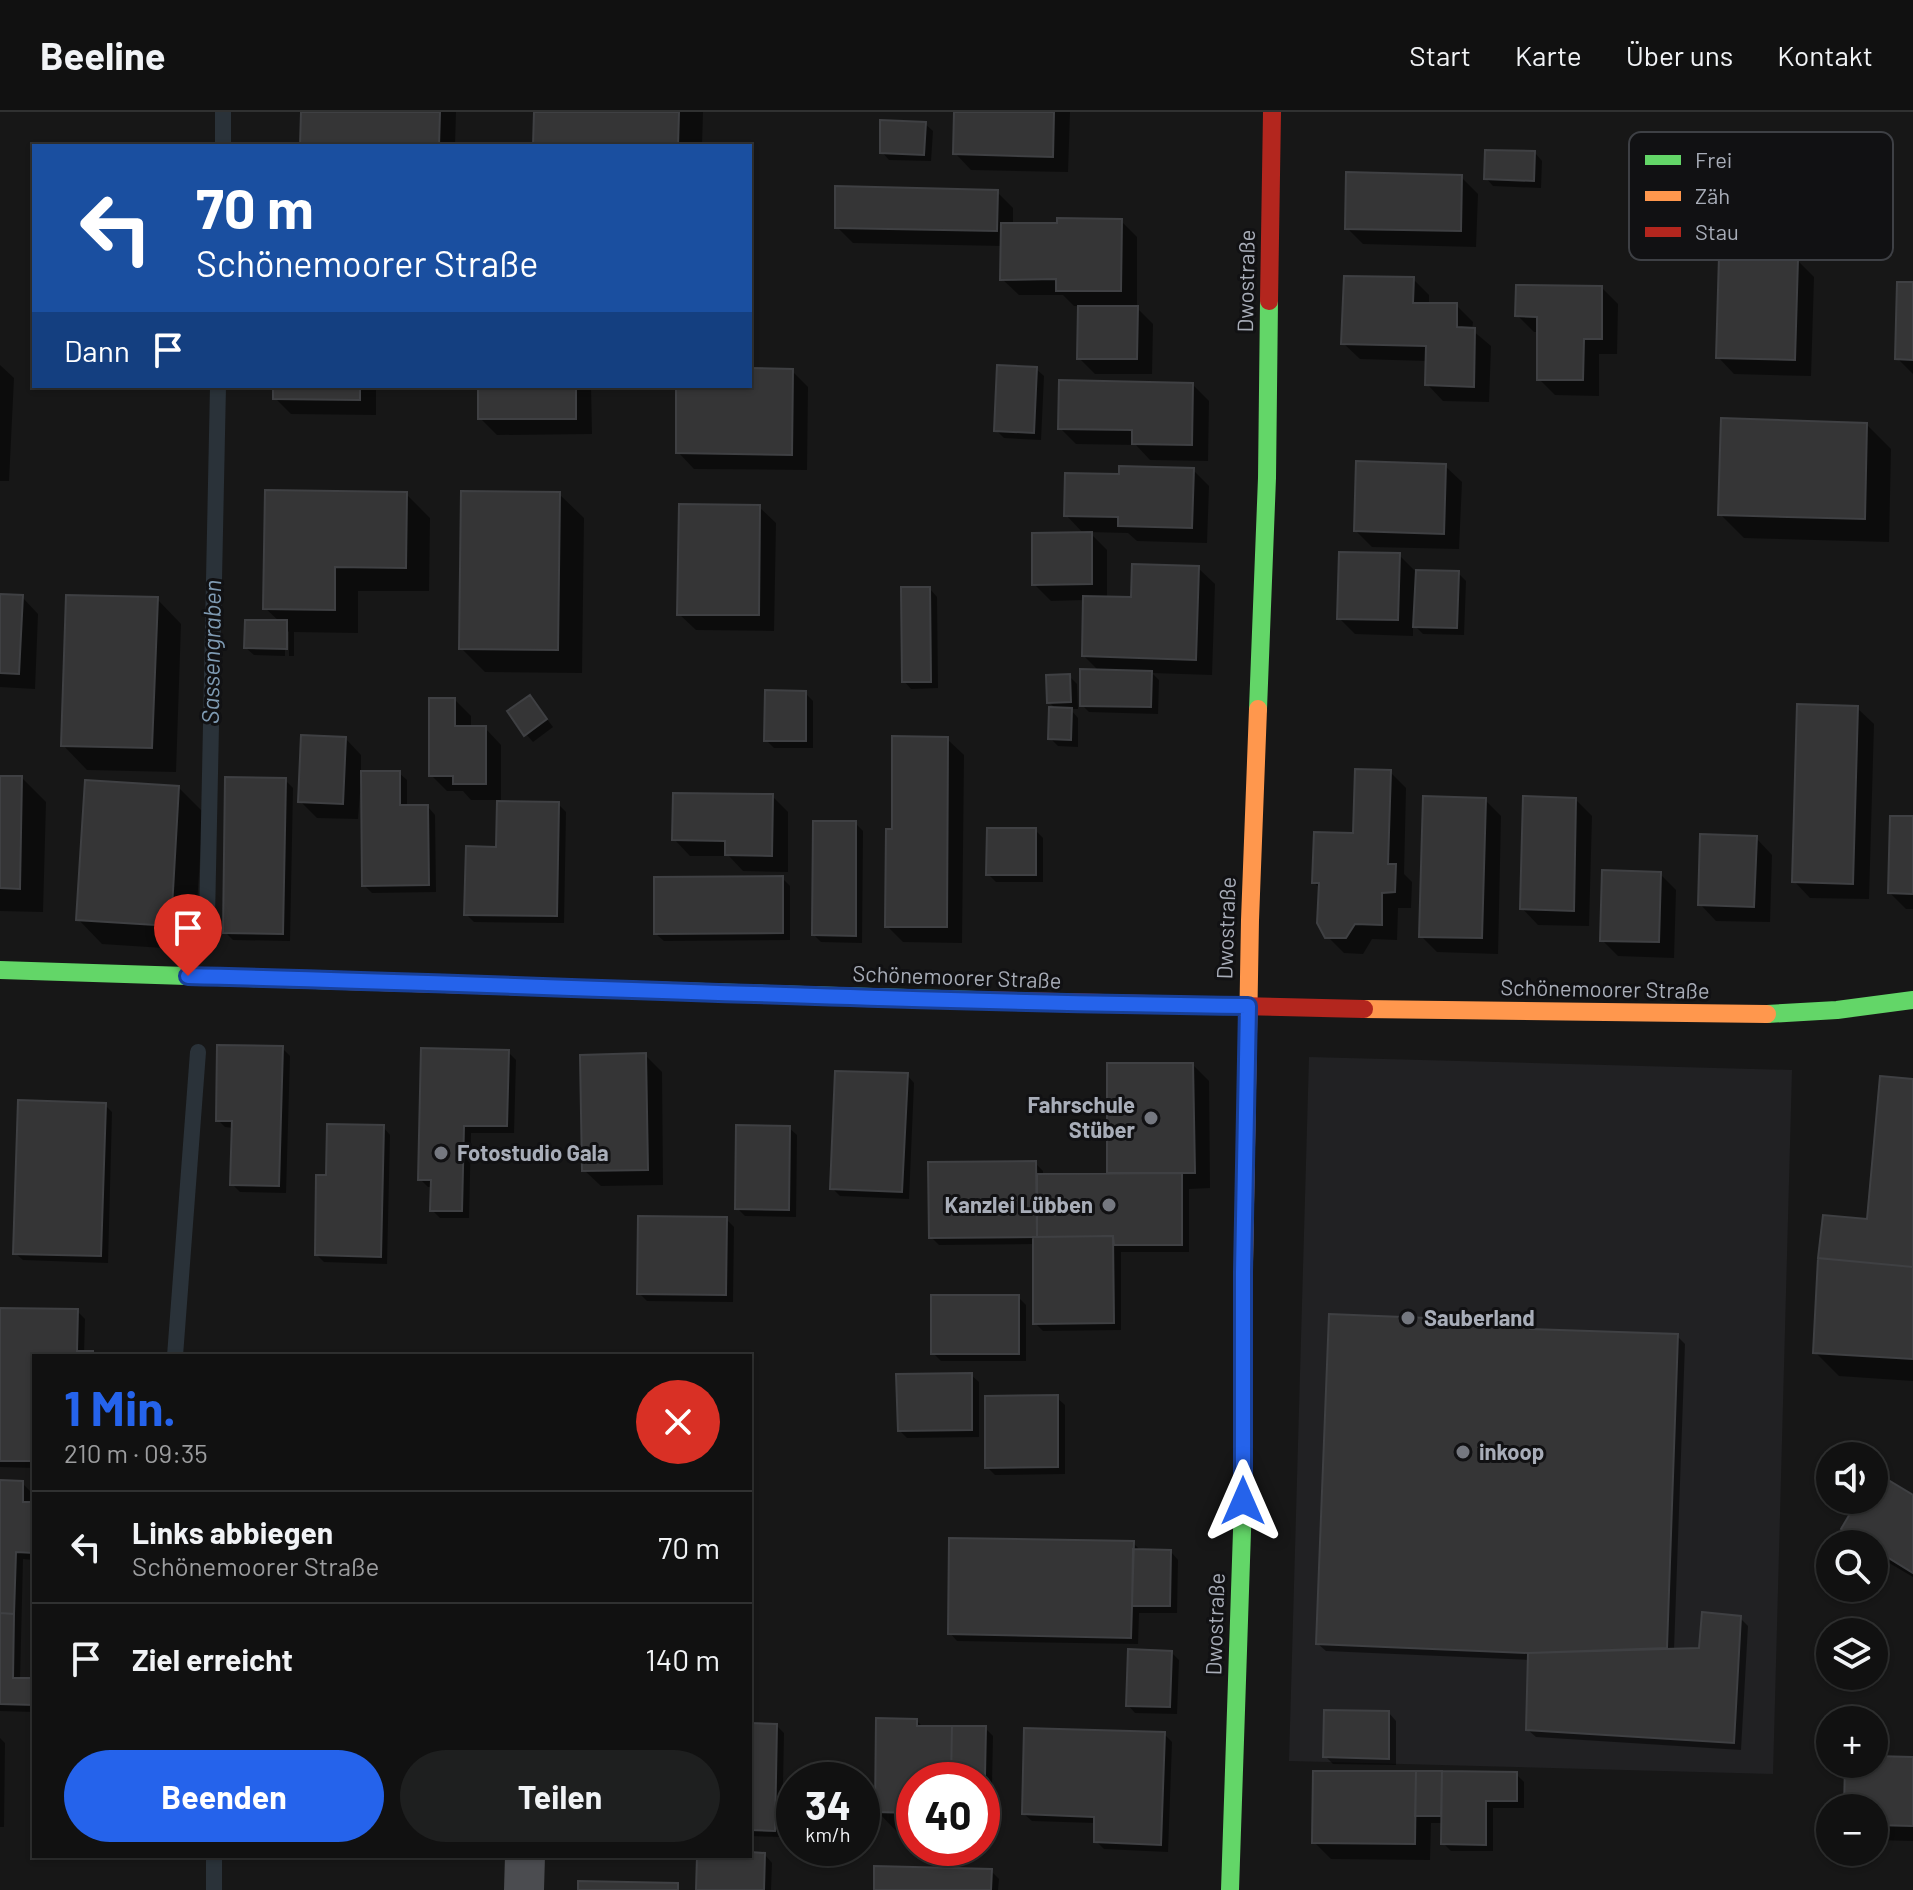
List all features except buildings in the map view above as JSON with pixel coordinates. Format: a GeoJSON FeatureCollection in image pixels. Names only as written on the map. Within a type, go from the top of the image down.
{"type":"FeatureCollection","features":[{"type":"Feature","properties":{"kind":"street","name":"Dwostraße"},"geometry":{"type":"LineString","coordinates":[[1230,1890],[1243,1501],[1248,1006],[1267,478],[1272,112]]}},
{"type":"Feature","properties":{"kind":"street","name":"Schönemoorer Straße"},"geometry":{"type":"LineString","coordinates":[[0,970],[502,984],[785,996],[1788,1015],[1884,1006],[1913,1000]]}},
{"type":"Feature","properties":{"kind":"street"},"geometry":{"type":"LineString","coordinates":[[524,1890],[525,1858]]}},
{"type":"Feature","properties":{"kind":"shaded area"},"geometry":{"type":"Polygon","coordinates":[[[1309,1057],[1792,1070],[1773,1774],[1289,1761],[1309,1057]]]}},
{"type":"Feature","properties":{"kind":"waterway","name":"Sassengraben"},"geometry":{"type":"LineString","coordinates":[[223,112],[223,144]]}},
{"type":"Feature","properties":{"kind":"waterway","name":"Sassengraben"},"geometry":{"type":"LineString","coordinates":[[207,919],[218,388]]}},
{"type":"Feature","properties":{"kind":"waterway","name":"Sassengraben"},"geometry":{"type":"LineString","coordinates":[[175,1354],[198,1052]]}},
{"type":"Feature","properties":{"kind":"waterway","name":"Sassengraben"},"geometry":{"type":"LineString","coordinates":[[214,1858],[214,1890]]}},
{"type":"Feature","properties":{"kind":"traffic: fast"},"geometry":{"type":"LineString","coordinates":[[1258,709],[1267,478],[1269,301]]}},
{"type":"Feature","properties":{"kind":"traffic: fast"},"geometry":{"type":"LineString","coordinates":[[0,970],[346,981]]}},
{"type":"Feature","properties":{"kind":"traffic: fast"},"geometry":{"type":"LineString","coordinates":[[672,991],[976,1000]]}},
{"type":"Feature","properties":{"kind":"traffic: fast"},"geometry":{"type":"LineString","coordinates":[[1767,1014],[1837,1010],[1913,1000]]}},
{"type":"Feature","properties":{"kind":"traffic: fast"},"geometry":{"type":"LineString","coordinates":[[1230,1890],[1243,1501],[1243,1319]]}},
{"type":"Feature","properties":{"kind":"traffic: slow"},"geometry":{"type":"LineString","coordinates":[[1243,1319],[1250,920],[1258,709]]}},
{"type":"Feature","properties":{"kind":"traffic: slow"},"geometry":{"type":"LineString","coordinates":[[346,981],[672,991]]}},
{"type":"Feature","properties":{"kind":"traffic: slow"},"geometry":{"type":"LineString","coordinates":[[1364,1009],[1767,1014]]}},
{"type":"Feature","properties":{"kind":"traffic: jam"},"geometry":{"type":"LineString","coordinates":[[1269,301],[1272,112]]}},
{"type":"Feature","properties":{"kind":"traffic: jam"},"geometry":{"type":"LineString","coordinates":[[976,1000],[1364,1009]]}},
{"type":"Feature","properties":{"kind":"place","name":"Fahrschule Stüber"},"geometry":{"type":"Point","coordinates":[1151,1118]}},
{"type":"Feature","properties":{"kind":"place","name":"Fotostudio Gala"},"geometry":{"type":"Point","coordinates":[441,1153]}},
{"type":"Feature","properties":{"kind":"place","name":"Kanzlei Lübben"},"geometry":{"type":"Point","coordinates":[1109,1205]}},
{"type":"Feature","properties":{"kind":"place","name":"Sauberland"},"geometry":{"type":"Point","coordinates":[1408,1318]}},
{"type":"Feature","properties":{"kind":"place","name":"inkoop"},"geometry":{"type":"Point","coordinates":[1463,1452]}},
{"type":"Feature","properties":{"kind":"route"},"geometry":{"type":"LineString","coordinates":[[188,976],[502,984],[785,996],[1248,1006],[1243,1501]]}}]}
